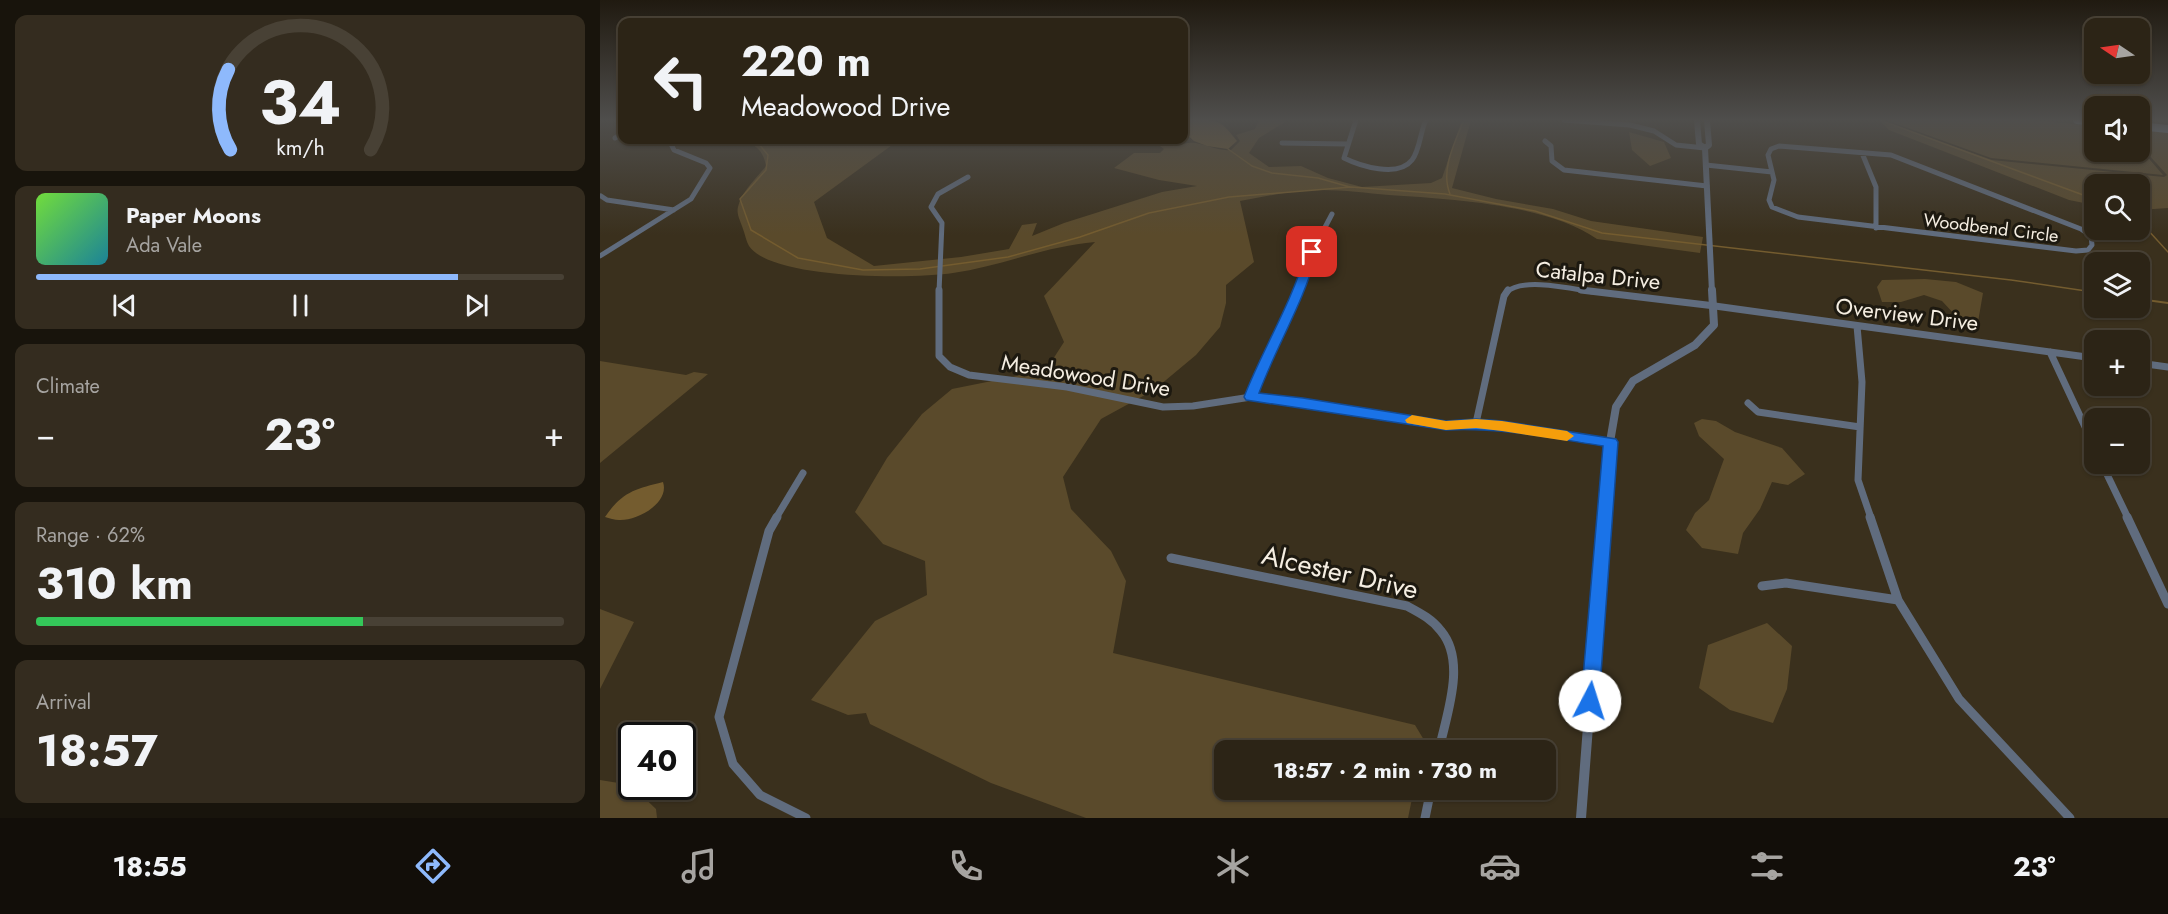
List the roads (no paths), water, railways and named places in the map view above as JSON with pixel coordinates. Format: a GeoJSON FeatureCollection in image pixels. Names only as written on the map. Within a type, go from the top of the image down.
{"type":"FeatureCollection","features":[{"type":"Feature","properties":{"kind":"street"},"geometry":{"type":"LineString","coordinates":[[600,256],[691,199],[710,168],[706,163],[694,158]]}},
{"type":"Feature","properties":{"kind":"street"},"geometry":{"type":"LineString","coordinates":[[1344,158],[1352,164],[1392,168],[1404,165],[1412,158]]}},
{"type":"Feature","properties":{"kind":"street"},"geometry":{"type":"LineString","coordinates":[[1550,158],[1552,163],[1564,170],[1707,186]]}},
{"type":"Feature","properties":{"kind":"street"},"geometry":{"type":"LineString","coordinates":[[1581,818],[1611,442],[1616,407],[1633,381],[1695,345],[1714,325],[1715,306],[1706,158]]}},
{"type":"Feature","properties":{"kind":"street","name":"Woodbend Circle"},"geometry":{"type":"LineString","coordinates":[[1769,158],[1774,180],[1769,200],[1772,207],[1798,217],[2076,251],[2088,250],[2092,245],[2091,236],[2081,229],[1901,158]]}},
{"type":"Feature","properties":{"kind":"street"},"geometry":{"type":"LineString","coordinates":[[1864,158],[1875,187],[1876,228]]}},
{"type":"Feature","properties":{"kind":"street"},"geometry":{"type":"LineString","coordinates":[[1706,163],[1772,170]]}},
{"type":"Feature","properties":{"kind":"street","name":"Meadowood Drive"},"geometry":{"type":"LineString","coordinates":[[968,177],[938,194],[931,207],[942,223],[939,258],[939,356],[950,367],[969,375],[1067,387],[1163,407],[1186,407],[1251,397],[1303,402],[1446,425],[1476,423],[1611,442]]}},
{"type":"Feature","properties":{"kind":"street"},"geometry":{"type":"LineString","coordinates":[[601,196],[607,200],[674,210]]}},
{"type":"Feature","properties":{"kind":"street"},"geometry":{"type":"LineString","coordinates":[[1251,397],[1266,357],[1303,284],[1312,252],[1332,214]]}},
{"type":"Feature","properties":{"kind":"street","name":"Catalpa Drive"},"geometry":{"type":"LineString","coordinates":[[1476,423],[1500,309],[1505,293],[1509,289],[1526,284],[1537,284],[1715,306]]}},
{"type":"Feature","properties":{"kind":"street","name":"Overview Drive"},"geometry":{"type":"LineString","coordinates":[[1715,306],[2084,357]]}},
{"type":"Feature","properties":{"kind":"street"},"geometry":{"type":"LineString","coordinates":[[1857,326],[1862,382],[1858,480],[1898,600],[1959,699],[2070,818]]}},
{"type":"Feature","properties":{"kind":"street"},"geometry":{"type":"LineString","coordinates":[[2050,352],[2084,425]]}},
{"type":"Feature","properties":{"kind":"street"},"geometry":{"type":"LineString","coordinates":[[2150,365],[2168,367]]}},
{"type":"Feature","properties":{"kind":"street"},"geometry":{"type":"LineString","coordinates":[[1748,403],[1758,412],[1860,427]]}},
{"type":"Feature","properties":{"kind":"street"},"geometry":{"type":"LineString","coordinates":[[803,473],[769,531],[719,717],[734,764],[747,780],[760,795],[806,818]]}},
{"type":"Feature","properties":{"kind":"street"},"geometry":{"type":"LineString","coordinates":[[2107,474],[2168,604]]}},
{"type":"Feature","properties":{"kind":"street","name":"Alcester Drive"},"geometry":{"type":"LineString","coordinates":[[1171,558],[1407,606],[1425,614],[1442,628],[1451,645],[1454,670],[1440,740]]}},
{"type":"Feature","properties":{"kind":"street"},"geometry":{"type":"LineString","coordinates":[[1762,586],[1786,582],[1898,600]]}},
{"type":"Feature","properties":{"kind":"street"},"geometry":{"type":"LineString","coordinates":[[1425,818],[1429,800]]}},
{"type":"Feature","properties":{"kind":"waterway"},"geometry":{"type":"LineString","coordinates":[[768,158],[766,170],[740,199],[751,230],[798,258],[863,270],[920,269],[1008,257],[1080,237],[1149,213],[1229,197],[1351,187],[1445,194],[1535,211],[1602,233],[2011,280],[2084,291]]}},
{"type":"Feature","properties":{"kind":"waterway"},"geometry":{"type":"LineString","coordinates":[[1241,158],[1252,166],[1272,173],[1318,178],[1350,187]]}},
{"type":"Feature","properties":{"kind":"waterway"},"geometry":{"type":"LineString","coordinates":[[1450,158],[1447,175],[1450,194]]}},
{"type":"Feature","properties":{"kind":"waterway"},"geometry":{"type":"LineString","coordinates":[[1983,158],[2084,195]]}},
{"type":"Feature","properties":{"kind":"waterway"},"geometry":{"type":"LineString","coordinates":[[2150,232],[2168,252]]}},
{"type":"Feature","properties":{"kind":"waterway"},"geometry":{"type":"LineString","coordinates":[[2150,301],[2168,303]]}}]}
